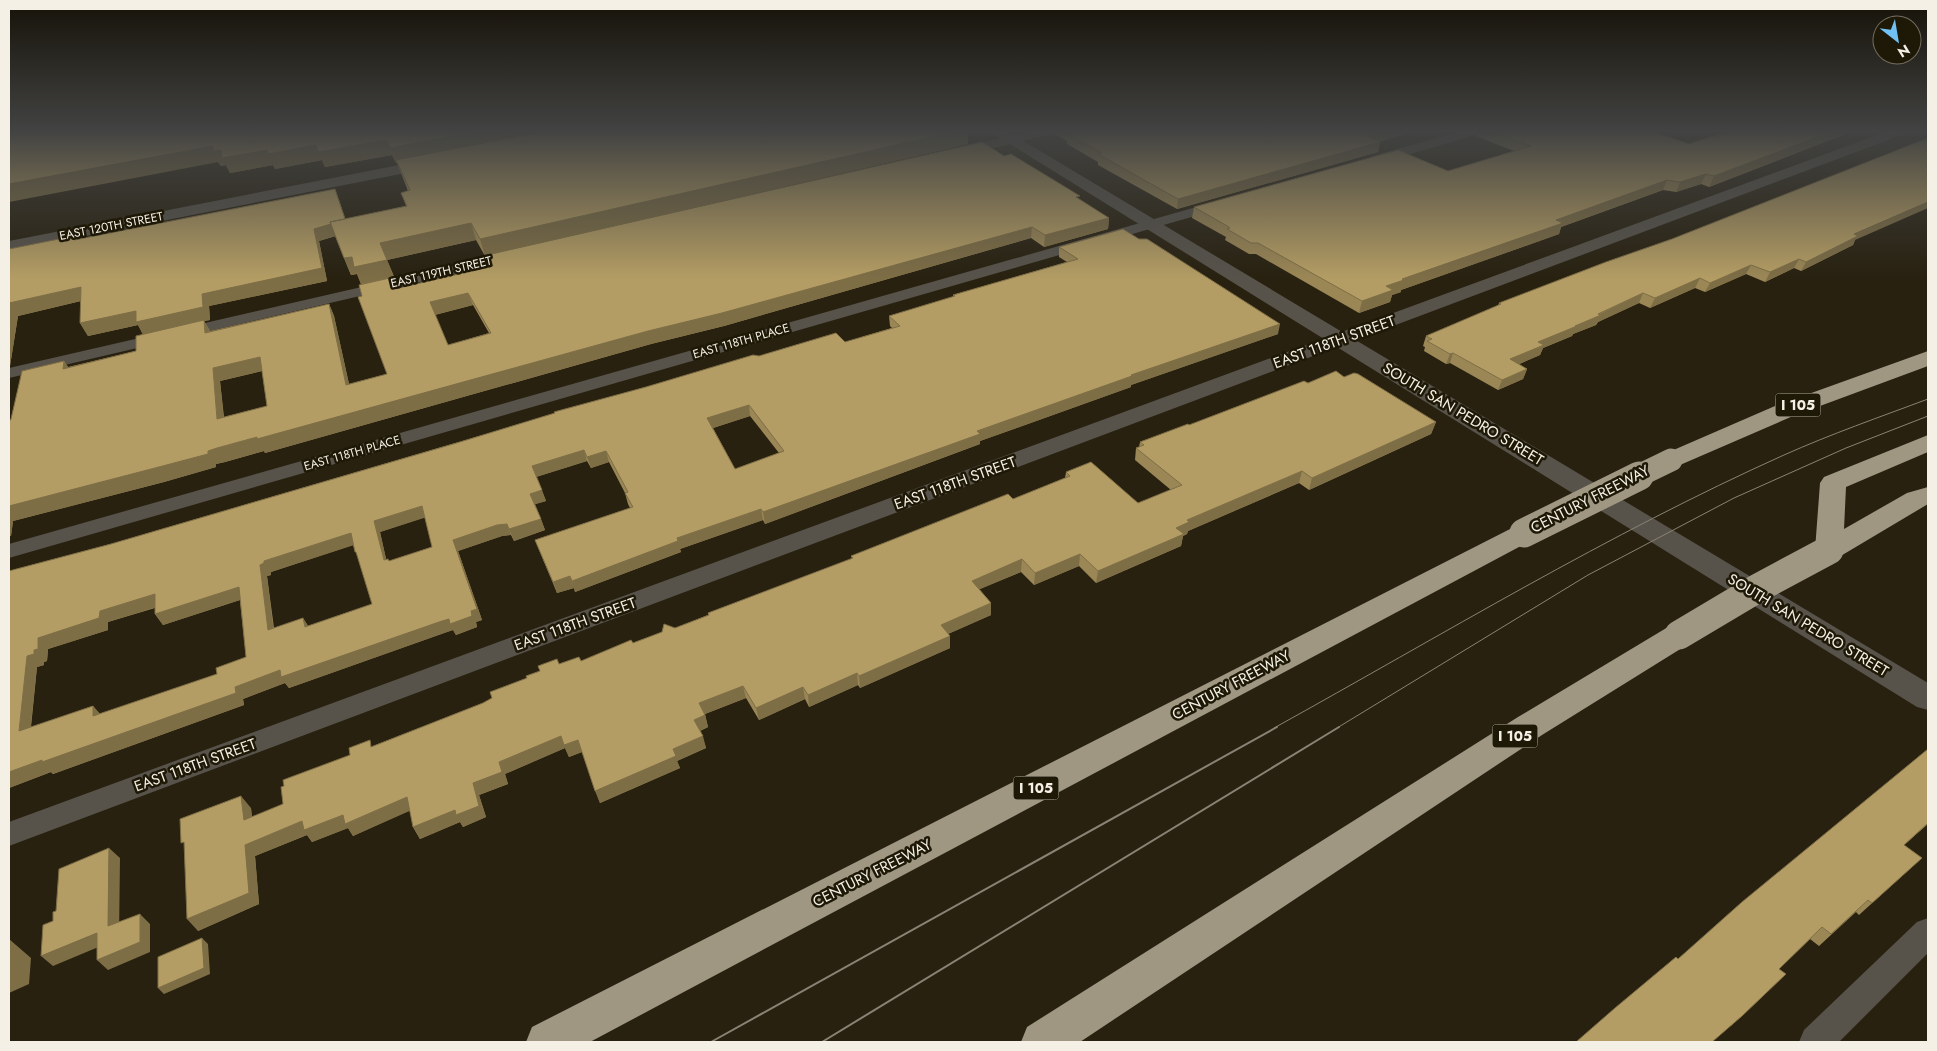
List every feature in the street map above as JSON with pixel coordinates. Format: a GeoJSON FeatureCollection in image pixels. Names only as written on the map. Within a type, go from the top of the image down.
{"type":"FeatureCollection","features":[{"type":"Feature","properties":{"kind":"highway","name":"CENTURY FREEWAY"},"geometry":{"type":"LineString","coordinates":[[547,1042],[1524,532],[1671,460],[1784,411],[1928,358]]}},
{"type":"Feature","properties":{"kind":"highway"},"geometry":{"type":"LineString","coordinates":[[1829,550],[1833,483],[1928,442]]}},
{"type":"Feature","properties":{"kind":"highway","name":"I 105"},"geometry":{"type":"LineString","coordinates":[[1042,1042],[1530,726],[1758,588],[1928,494]]}},
{"type":"Feature","properties":{"kind":"street","name":"EAST 120TH STREET"},"geometry":{"type":"LineString","coordinates":[[9,246],[346,180]]}},
{"type":"Feature","properties":{"kind":"street","name":"SOUTH SAN PEDRO STREET"},"geometry":{"type":"LineString","coordinates":[[1077,180],[1928,698]]}},
{"type":"Feature","properties":{"kind":"street","name":"EAST 118TH STREET"},"geometry":{"type":"LineString","coordinates":[[9,834],[1769,180]]}},
{"type":"Feature","properties":{"kind":"street","name":"EAST 118TH PLACE"},"geometry":{"type":"LineString","coordinates":[[9,551],[1234,200]]}},
{"type":"Feature","properties":{"kind":"street","name":"EAST 119TH STREET"},"geometry":{"type":"LineString","coordinates":[[9,373],[533,251]]}},
{"type":"Feature","properties":{"kind":"street"},"geometry":{"type":"LineString","coordinates":[[18,390],[20,382],[29,368]]}},
{"type":"Feature","properties":{"kind":"street"},"geometry":{"type":"LineString","coordinates":[[1816,1042],[1928,932]]}},
{"type":"Feature","properties":{"kind":"building"},"geometry":{"type":"Polygon","coordinates":[[[9,180],[30,180],[9,184],[9,180]]]}},
{"type":"Feature","properties":{"kind":"building"},"geometry":{"type":"Polygon","coordinates":[[[405,180],[741,180],[480,239],[471,223],[380,243],[387,260],[354,267],[352,257],[344,258],[330,222],[407,206],[401,193],[410,190],[405,180]]]}},
{"type":"Feature","properties":{"kind":"building"},"geometry":{"type":"Polygon","coordinates":[[[815,180],[1054,180],[1080,196],[1076,197],[1109,218],[1045,235],[1032,227],[722,313],[648,331],[257,439],[257,437],[217,448],[208,451],[208,454],[9,506],[9,422],[22,371],[64,361],[63,369],[136,351],[136,336],[204,320],[205,333],[329,304],[346,385],[387,374],[358,297],[362,296],[359,285],[394,277],[399,288],[493,266],[487,255],[815,180]],[[468,293],[430,302],[448,345],[491,333],[468,293]],[[260,357],[213,368],[217,419],[267,406],[260,357]]]}},
{"type":"Feature","properties":{"kind":"building"},"geometry":{"type":"Polygon","coordinates":[[[1144,180],[1245,180],[1178,199],[1144,180]]]}},
{"type":"Feature","properties":{"kind":"building"},"geometry":{"type":"Polygon","coordinates":[[[1290,180],[1667,180],[1556,220],[1563,223],[1402,279],[1404,280],[1386,286],[1393,290],[1362,301],[1258,243],[1251,243],[1227,229],[1229,227],[1194,207],[1290,180]]]}},
{"type":"Feature","properties":{"kind":"building"},"geometry":{"type":"Polygon","coordinates":[[[1667,180],[1686,180],[1680,182],[1667,180]]]}},
{"type":"Feature","properties":{"kind":"building"},"geometry":{"type":"Polygon","coordinates":[[[1821,180],[1928,180],[1928,202],[1854,234],[1858,236],[1806,262],[1799,259],[1770,272],[1751,265],[1710,283],[1700,278],[1655,298],[1643,293],[1598,314],[1601,315],[1538,342],[1544,345],[1510,359],[1527,369],[1502,380],[1427,341],[1432,339],[1426,336],[1501,304],[1499,303],[1672,239],[1821,180]]]}},
{"type":"Feature","properties":{"kind":"building"},"geometry":{"type":"Polygon","coordinates":[[[335,189],[345,219],[330,222],[331,224],[314,229],[322,268],[202,294],[203,307],[136,322],[136,311],[80,323],[81,287],[9,303],[9,249],[74,236],[74,240],[335,189]]]}},
{"type":"Feature","properties":{"kind":"building"},"geometry":{"type":"Polygon","coordinates":[[[1123,229],[1139,239],[1147,239],[1280,324],[1131,375],[977,431],[980,434],[763,512],[761,509],[677,538],[678,541],[572,581],[570,576],[553,582],[535,540],[633,507],[625,493],[628,492],[606,451],[587,457],[584,450],[532,466],[542,490],[530,494],[541,519],[509,529],[507,524],[497,525],[453,540],[477,609],[471,611],[472,616],[450,624],[449,619],[442,621],[281,677],[280,670],[235,687],[236,693],[9,772],[9,571],[111,544],[460,442],[554,412],[753,355],[759,356],[836,333],[845,342],[900,326],[889,316],[955,296],[953,295],[1078,259],[1059,247],[1123,229]],[[749,405],[707,418],[735,469],[784,451],[749,405]],[[422,506],[374,521],[384,560],[388,559],[389,561],[432,547],[422,506]],[[351,533],[264,561],[260,565],[268,630],[303,618],[305,627],[372,604],[355,552],[351,533]],[[239,587],[155,614],[155,594],[100,611],[99,618],[38,638],[38,649],[34,650],[34,654],[27,656],[19,731],[93,706],[93,716],[217,674],[216,668],[246,657],[239,587]]]}},
{"type":"Feature","properties":{"kind":"building"},"geometry":{"type":"Polygon","coordinates":[[[1336,371],[1344,377],[1354,373],[1358,374],[1436,422],[1312,478],[1302,471],[1187,520],[1189,522],[1176,528],[1184,534],[1098,571],[1080,554],[1035,573],[1022,559],[972,581],[991,603],[941,625],[950,636],[859,676],[857,673],[808,695],[803,687],[756,708],[743,686],[699,703],[705,715],[694,720],[703,736],[673,749],[676,756],[595,791],[578,740],[564,745],[561,736],[499,762],[502,772],[473,783],[479,806],[456,815],[455,810],[413,827],[407,797],[345,824],[343,815],[304,830],[302,821],[245,845],[249,893],[187,919],[184,842],[181,843],[180,819],[241,796],[244,820],[283,804],[281,787],[284,786],[283,780],[350,755],[349,748],[370,740],[371,747],[483,703],[492,698],[490,692],[540,671],[538,666],[557,659],[559,664],[579,657],[581,661],[631,640],[633,643],[662,632],[664,624],[675,628],[709,615],[708,613],[853,558],[851,556],[1008,494],[1013,499],[1070,476],[1066,472],[1091,462],[1138,503],[1182,485],[1136,448],[1144,445],[1140,442],[1304,381],[1308,383],[1336,371]]]}},
{"type":"Feature","properties":{"kind":"building"},"geometry":{"type":"Polygon","coordinates":[[[1928,749],[1928,823],[1904,845],[1922,858],[1872,903],[1868,900],[1831,934],[1822,927],[1779,969],[1786,974],[1712,1042],[1576,1042],[1676,957],[1678,959],[1742,902],[1928,749]]]}},
{"type":"Feature","properties":{"kind":"building"},"geometry":{"type":"Polygon","coordinates":[[[109,848],[108,926],[140,914],[140,942],[97,960],[97,933],[41,956],[43,925],[53,921],[53,912],[56,911],[59,869],[109,848]]]}},
{"type":"Feature","properties":{"kind":"building"},"geometry":{"type":"Polygon","coordinates":[[[202,938],[204,968],[158,988],[158,957],[202,938]]]}},
{"type":"Feature","properties":{"kind":"tram line"},"geometry":{"type":"LineString","coordinates":[[1274,728],[1526,586],[1654,518],[1802,447],[1928,399]]}},
{"type":"Feature","properties":{"kind":"tram line"},"geometry":{"type":"LineString","coordinates":[[1337,728],[1588,575],[1734,498],[1846,448],[1928,416]]}},
{"type":"Feature","properties":{"kind":"tram line"},"geometry":{"type":"LineString","coordinates":[[711,1042],[1277,727]]}},
{"type":"Feature","properties":{"kind":"tram line"},"geometry":{"type":"LineString","coordinates":[[822,1042],[1339,727]]}}]}
